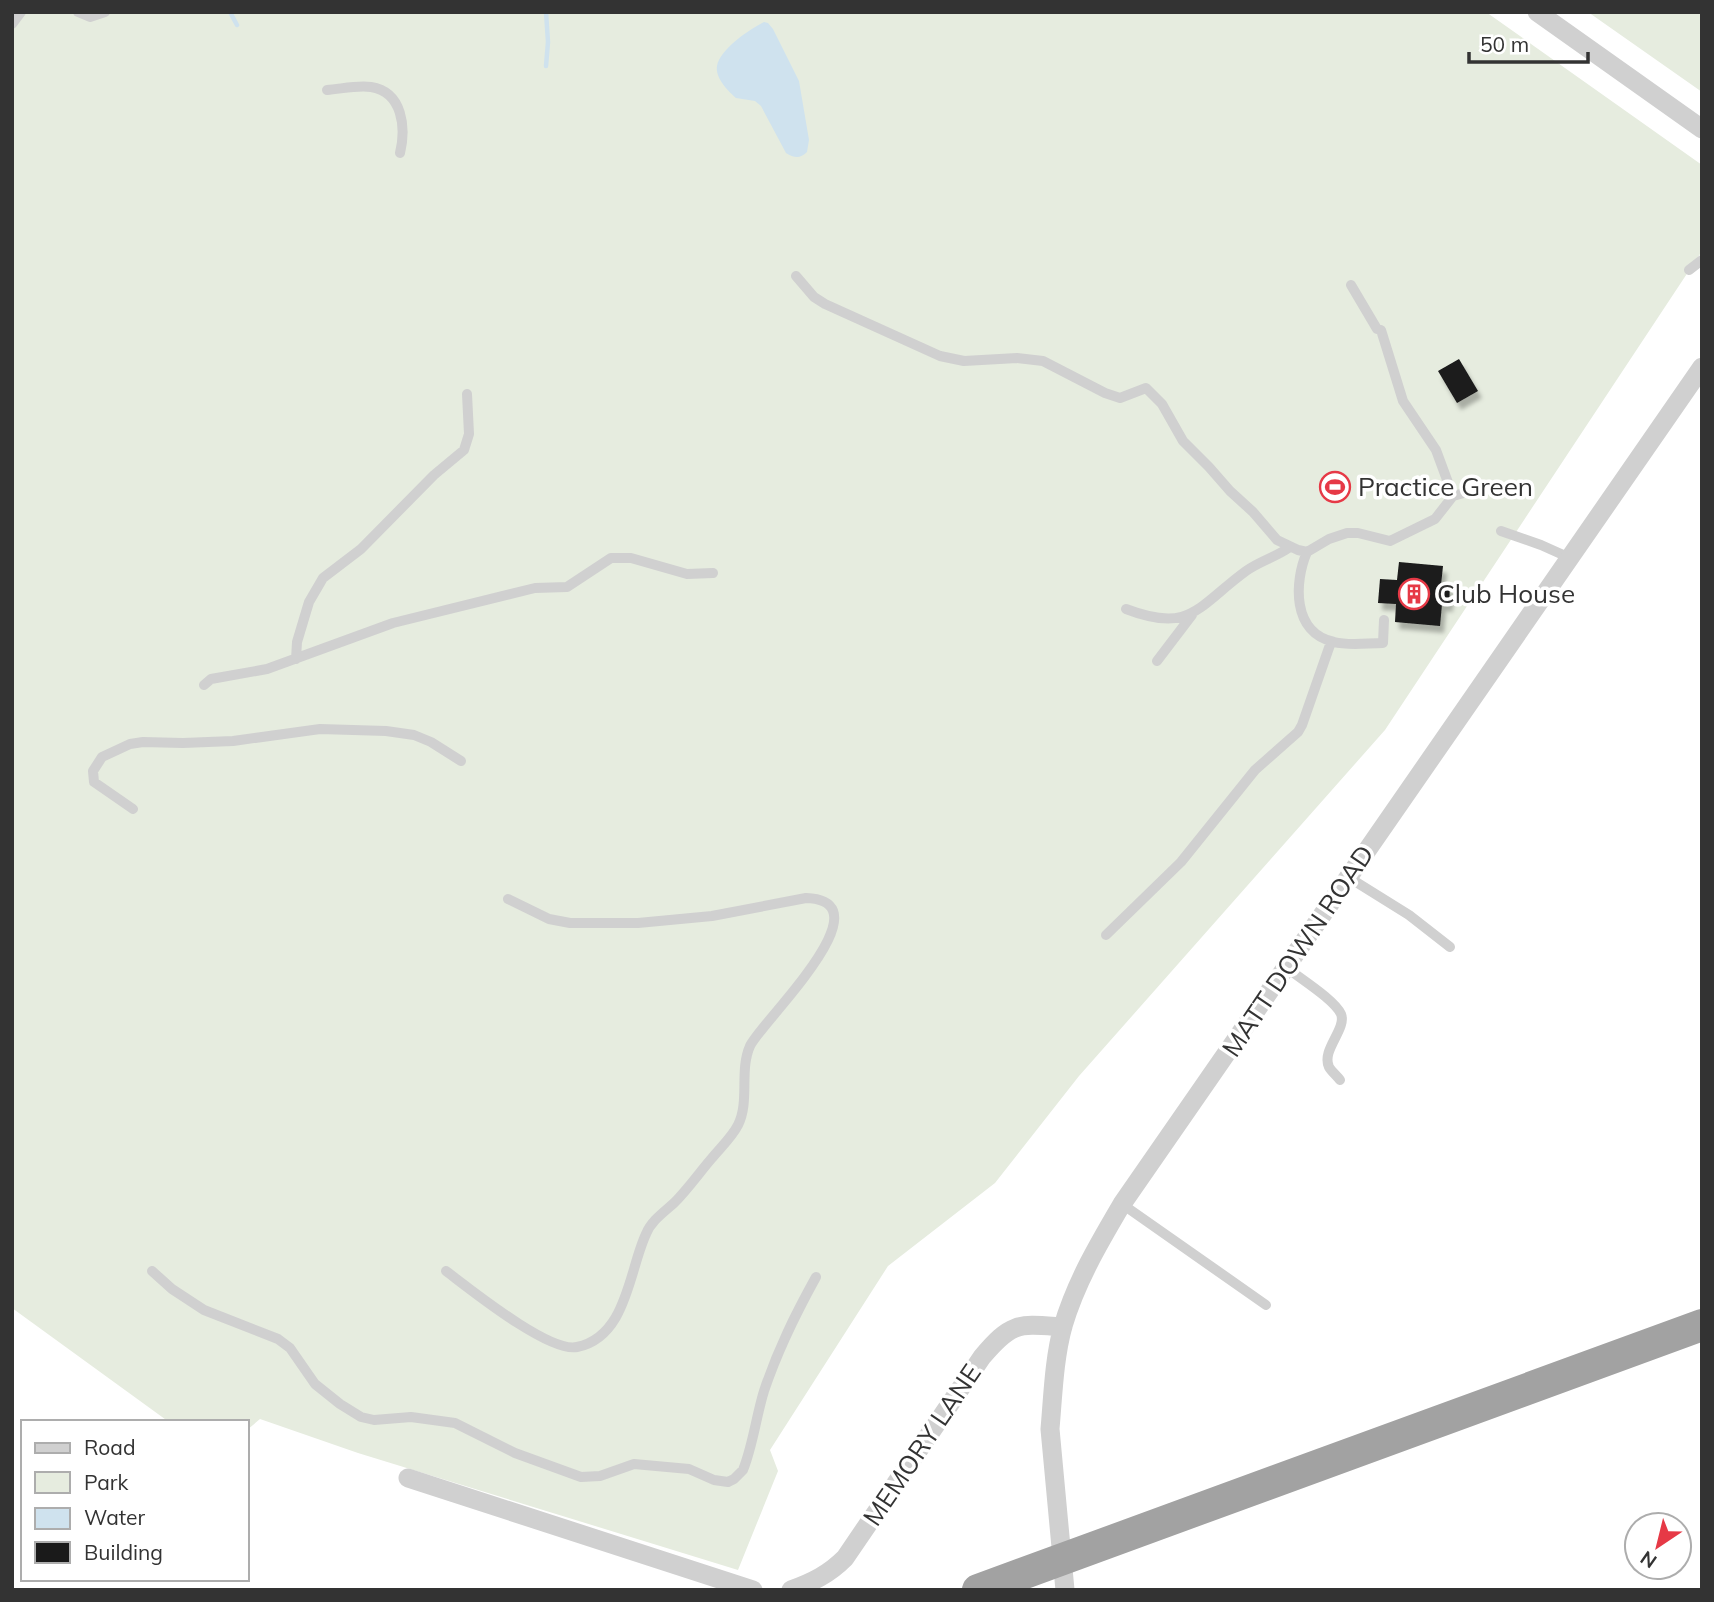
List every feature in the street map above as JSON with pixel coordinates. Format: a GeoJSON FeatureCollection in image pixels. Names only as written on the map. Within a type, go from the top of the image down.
{"type":"FeatureCollection","features":[{"type":"Feature","properties":{"kind":"highway"},"geometry":{"type":"LineString","coordinates":[[978,1590],[1702,1325]]}},
{"type":"Feature","properties":{"kind":"street"},"geometry":{"type":"LineString","coordinates":[[1537,12],[1558,22],[1702,129]]}},
{"type":"Feature","properties":{"kind":"street","name":"MATT DOWN ROAD"},"geometry":{"type":"LineString","coordinates":[[1065,1590],[1050,1429],[1063,1326],[1090,1258],[1122,1204],[1347,876],[1418,779],[1702,367]]}},
{"type":"Feature","properties":{"kind":"street","name":"MEMORY LANE"},"geometry":{"type":"LineString","coordinates":[[792,1590],[816,1581],[845,1558],[982,1357],[1000,1335],[1016,1327],[1063,1326]]}},
{"type":"Feature","properties":{"kind":"street"},"geometry":{"type":"LineString","coordinates":[[408,1478],[753,1590]]}},
{"type":"Feature","properties":{"kind":"lane"},"geometry":{"type":"LineString","coordinates":[[12,24],[21,12]]}},
{"type":"Feature","properties":{"kind":"lane"},"geometry":{"type":"LineString","coordinates":[[78,12],[90,17],[105,12]]}},
{"type":"Feature","properties":{"kind":"lane"},"geometry":{"type":"LineString","coordinates":[[327,90],[367,87],[380,89],[390,96],[401,116],[403,128],[400,153]]}},
{"type":"Feature","properties":{"kind":"lane"},"geometry":{"type":"LineString","coordinates":[[1689,270],[1702,260]]}},
{"type":"Feature","properties":{"kind":"lane"},"geometry":{"type":"LineString","coordinates":[[796,276],[814,297],[825,304],[940,356],[964,360],[1017,358],[1042,361],[1120,398],[1146,387],[1162,404],[1183,440],[1270,533],[1290,547],[1307,551],[1347,533],[1390,541],[1435,519],[1453,496],[1471,491]]}},
{"type":"Feature","properties":{"kind":"lane"},"geometry":{"type":"LineString","coordinates":[[1351,285],[1377,329],[1381,330],[1403,401],[1436,450],[1453,496]]}},
{"type":"Feature","properties":{"kind":"lane"},"geometry":{"type":"LineString","coordinates":[[296,659],[301,625],[309,602],[323,578],[361,549],[434,475],[464,450],[470,433],[467,394]]}},
{"type":"Feature","properties":{"kind":"lane"},"geometry":{"type":"LineString","coordinates":[[1501,531],[1570,558]]}},
{"type":"Feature","properties":{"kind":"lane"},"geometry":{"type":"LineString","coordinates":[[1157,661],[1192,615],[1247,571],[1290,547]]}},
{"type":"Feature","properties":{"kind":"lane"},"geometry":{"type":"LineString","coordinates":[[1307,551],[1299,575],[1298,601],[1308,624],[1317,634],[1331,642],[1383,643],[1384,620]]}},
{"type":"Feature","properties":{"kind":"lane"},"geometry":{"type":"LineString","coordinates":[[204,685],[211,679],[267,669],[393,623],[535,588],[567,587],[611,558],[631,558],[687,574],[713,573]]}},
{"type":"Feature","properties":{"kind":"lane"},"geometry":{"type":"LineString","coordinates":[[1126,609],[1163,619],[1192,615]]}},
{"type":"Feature","properties":{"kind":"lane"},"geometry":{"type":"LineString","coordinates":[[1106,935],[1181,862],[1255,770],[1298,732],[1331,642]]}},
{"type":"Feature","properties":{"kind":"lane"},"geometry":{"type":"LineString","coordinates":[[133,809],[94,782],[93,771],[102,757],[130,744],[233,741],[320,729],[386,732],[422,737],[461,761]]}},
{"type":"Feature","properties":{"kind":"lane"},"geometry":{"type":"LineString","coordinates":[[1347,876],[1409,915],[1450,947]]}},
{"type":"Feature","properties":{"kind":"lane"},"geometry":{"type":"LineString","coordinates":[[446,1271],[514,1320],[553,1342],[568,1348],[578,1347],[600,1336],[617,1315],[626,1298],[649,1227],[676,1201],[736,1128],[743,1104],[745,1063],[749,1049],[761,1029],[820,956],[835,915],[829,902],[820,898],[806,898],[712,916],[638,923],[570,923],[549,919],[508,899]]}},
{"type":"Feature","properties":{"kind":"lane"},"geometry":{"type":"LineString","coordinates":[[1286,967],[1341,1014],[1342,1023],[1332,1042],[1328,1059],[1329,1068],[1340,1080]]}},
{"type":"Feature","properties":{"kind":"lane"},"geometry":{"type":"LineString","coordinates":[[1122,1204],[1266,1305]]}},
{"type":"Feature","properties":{"kind":"lane"},"geometry":{"type":"LineString","coordinates":[[152,1272],[204,1310],[278,1339],[290,1348],[315,1384],[362,1417],[411,1417],[454,1423],[515,1453],[581,1477],[600,1476],[634,1464],[689,1469],[715,1480],[728,1482],[743,1470],[764,1391],[791,1320],[816,1277]]}},
{"type":"Feature","properties":{"kind":"green space"},"geometry":{"type":"Polygon","coordinates":[[[12,12],[1486,12],[1702,165],[1702,251],[1385,730],[1079,1076],[995,1183],[888,1266],[770,1450],[778,1471],[738,1570],[358,1453],[260,1419],[248,1429],[248,1420],[166,1420],[12,1308],[12,12]]]}},
{"type":"Feature","properties":{"kind":"green space"},"geometry":{"type":"Polygon","coordinates":[[[1588,12],[1702,12],[1702,92],[1588,12]]]}},
{"type":"Feature","properties":{"kind":"water"},"geometry":{"type":"Polygon","coordinates":[[[764,22],[773,29],[799,81],[809,140],[807,152],[799,157],[786,153],[761,106],[755,101],[736,98],[718,75],[719,60],[729,46],[764,22]]]}},
{"type":"Feature","properties":{"kind":"building"},"geometry":{"type":"Polygon","coordinates":[[[1459,359],[1478,391],[1457,403],[1438,371],[1459,359]]]}},
{"type":"Feature","properties":{"kind":"building","name":"Club House"},"geometry":{"type":"Polygon","coordinates":[[[1399,562],[1443,566],[1441,585],[1450,585],[1449,605],[1442,604],[1440,626],[1395,622],[1396,604],[1378,603],[1380,579],[1397,580],[1399,562]]]}},
{"type":"Feature","properties":{"kind":"waterway"},"geometry":{"type":"LineString","coordinates":[[230,12],[237,25]]}},
{"type":"Feature","properties":{"kind":"waterway"},"geometry":{"type":"LineString","coordinates":[[546,12],[546,66]]}},
{"type":"Feature","properties":{"kind":"place","name":"Practice Green"},"geometry":{"type":"Point","coordinates":[1335,487]}},
{"type":"Feature","properties":{"kind":"place","name":"Club House"},"geometry":{"type":"Point","coordinates":[1414,594]}}]}
